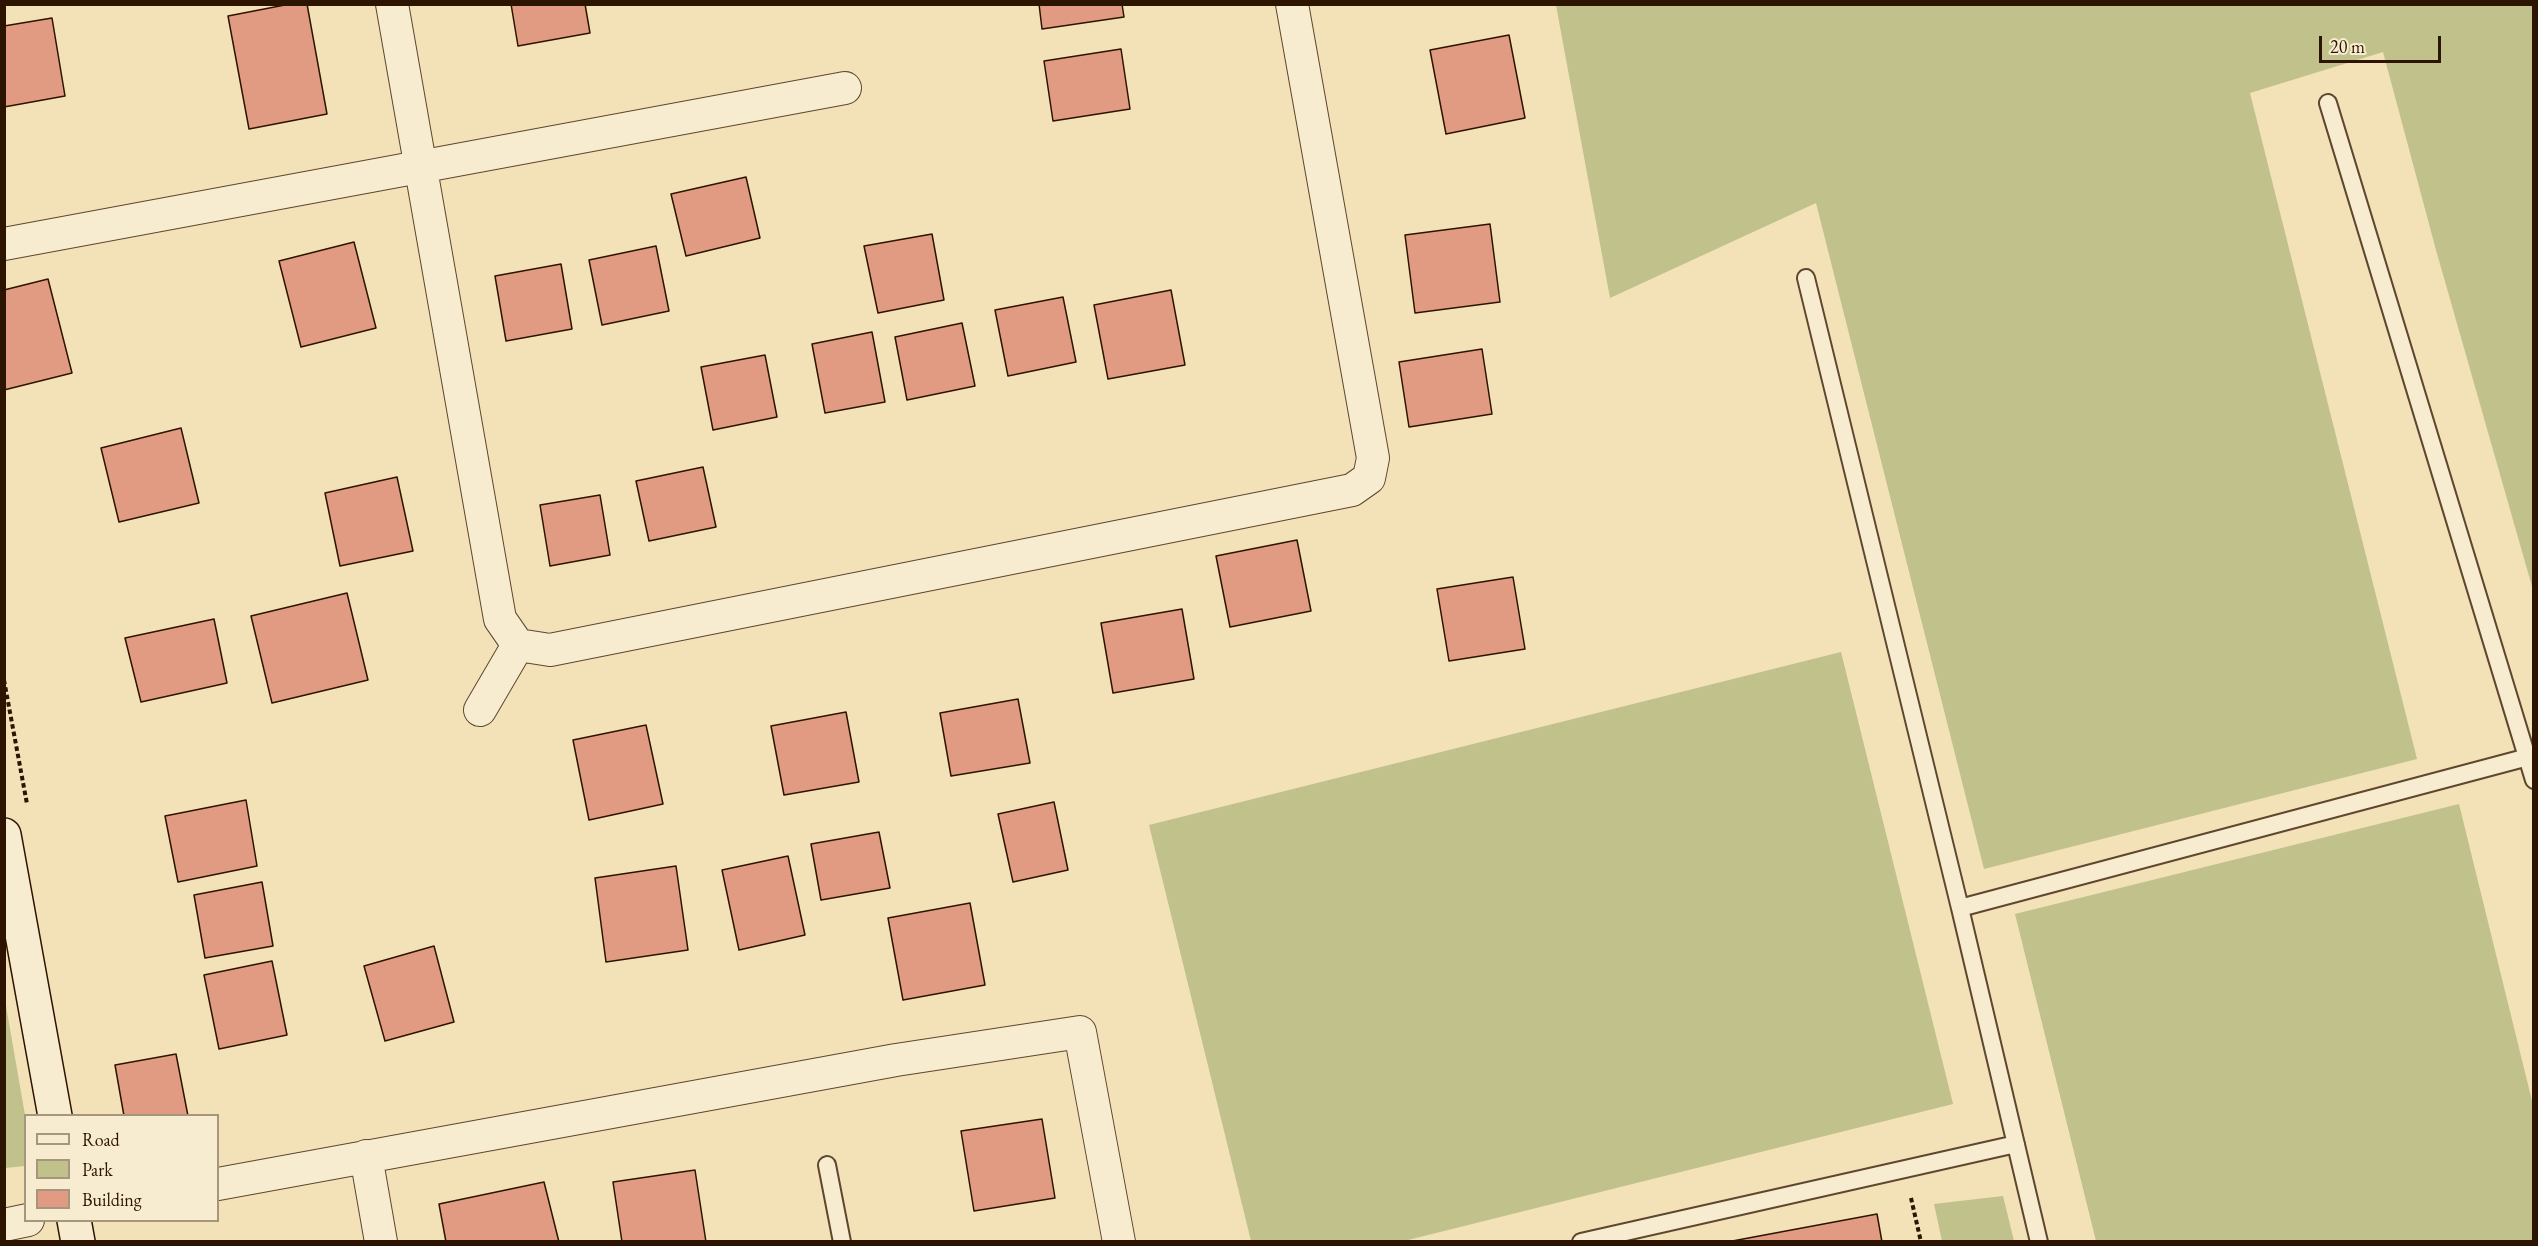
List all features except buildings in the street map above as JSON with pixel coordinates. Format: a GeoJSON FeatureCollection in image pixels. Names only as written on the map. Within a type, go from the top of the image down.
{"type":"FeatureCollection","features":[{"type":"Feature","properties":{"kind":"street"},"geometry":{"type":"LineString","coordinates":[[392,4],[500,619],[518,645],[550,650],[1352,490],[1369,478],[1373,458],[1292,4]]}},
{"type":"Feature","properties":{"kind":"street"},"geometry":{"type":"LineString","coordinates":[[4,244],[845,88]]}},
{"type":"Feature","properties":{"kind":"street"},"geometry":{"type":"LineString","coordinates":[[480,710],[518,645]]}},
{"type":"Feature","properties":{"kind":"street"},"geometry":{"type":"LineString","coordinates":[[4,835],[55,1114]]}},
{"type":"Feature","properties":{"kind":"street"},"geometry":{"type":"LineString","coordinates":[[219,1184],[896,1060],[1080,1032],[1119,1242]]}},
{"type":"Feature","properties":{"kind":"street"},"geometry":{"type":"LineString","coordinates":[[366,1156],[381,1242]]}},
{"type":"Feature","properties":{"kind":"street"},"geometry":{"type":"LineString","coordinates":[[4,1225],[24,1222]]}},
{"type":"Feature","properties":{"kind":"street"},"geometry":{"type":"LineString","coordinates":[[74,1222],[78,1242]]}},
{"type":"Feature","properties":{"kind":"lane"},"geometry":{"type":"LineString","coordinates":[[2328,103],[2534,780]]}},
{"type":"Feature","properties":{"kind":"lane"},"geometry":{"type":"LineString","coordinates":[[1806,278],[2039,1242]]}},
{"type":"Feature","properties":{"kind":"lane"},"geometry":{"type":"LineString","coordinates":[[1960,908],[2528,757]]}},
{"type":"Feature","properties":{"kind":"lane"},"geometry":{"type":"LineString","coordinates":[[1581,1242],[2016,1144]]}},
{"type":"Feature","properties":{"kind":"lane"},"geometry":{"type":"LineString","coordinates":[[827,1165],[842,1242]]}},
{"type":"Feature","properties":{"kind":"path"},"geometry":{"type":"LineString","coordinates":[[1904,1169],[1921,1242]]}},
{"type":"Feature","properties":{"kind":"green space"},"geometry":{"type":"Polygon","coordinates":[[[1556,5],[2533,5],[2533,590],[2436,250],[2383,52],[2250,93],[2417,759],[1984,869],[1816,203],[1610,298],[1556,5]]]}},
{"type":"Feature","properties":{"kind":"green space"},"geometry":{"type":"Polygon","coordinates":[[[1841,652],[1953,1104],[1404,1241],[1251,1241],[1149,825],[1841,652]]]}},
{"type":"Feature","properties":{"kind":"green space"},"geometry":{"type":"Polygon","coordinates":[[[2459,804],[2533,1105],[2533,1241],[2096,1241],[2015,914],[2459,804]]]}},
{"type":"Feature","properties":{"kind":"green space"},"geometry":{"type":"Polygon","coordinates":[[[5,1000],[25,1114],[24,1166],[5,1168],[5,1000]]]}},
{"type":"Feature","properties":{"kind":"green space"},"geometry":{"type":"Polygon","coordinates":[[[2003,1196],[2014,1241],[1942,1241],[1934,1204],[2003,1196]]]}}]}
